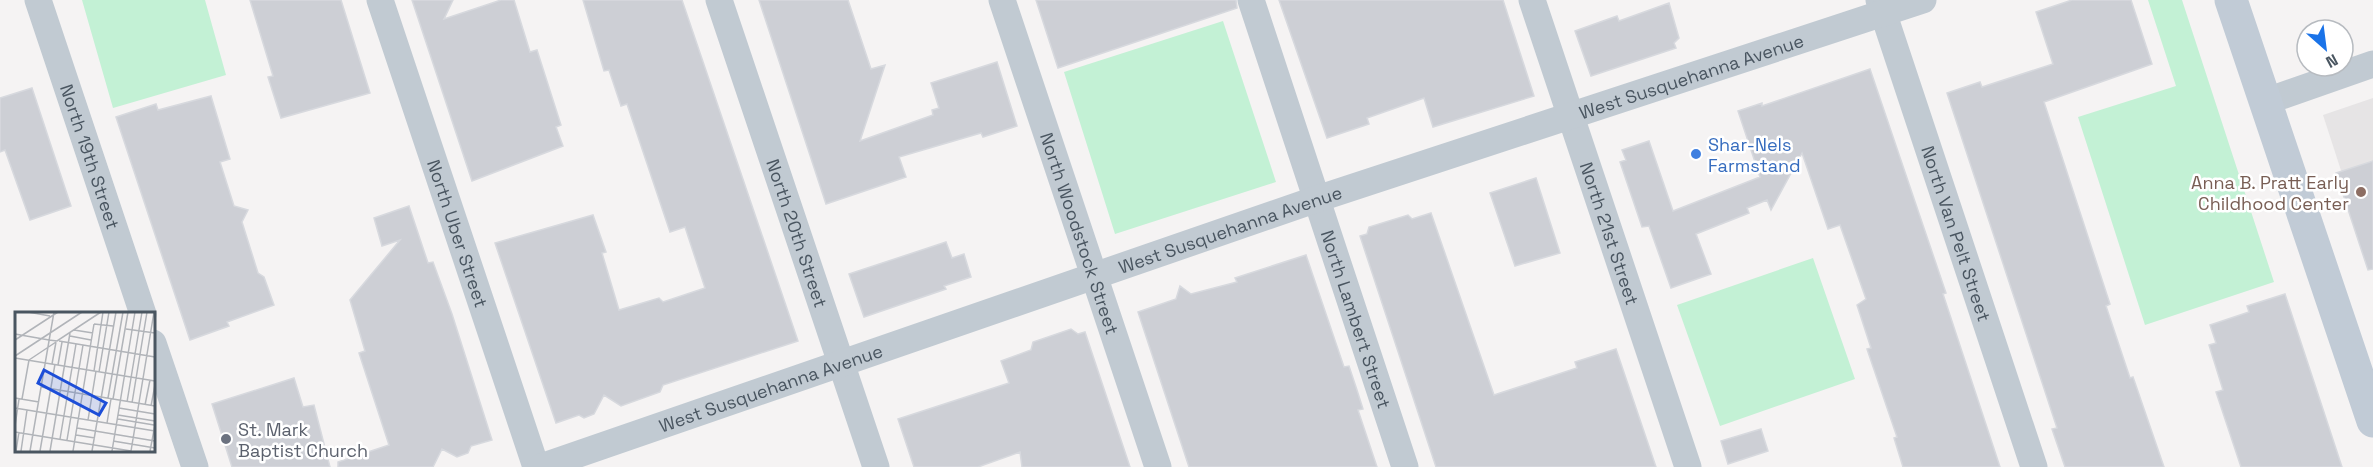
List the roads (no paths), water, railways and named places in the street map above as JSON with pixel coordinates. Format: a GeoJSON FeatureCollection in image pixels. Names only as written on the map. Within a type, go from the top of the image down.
{"type":"FeatureCollection","features":[{"type":"Feature","properties":{"kind":"main road"},"geometry":{"type":"LineString","coordinates":[[2231,0],[2267,101],[2373,421]]}},
{"type":"Feature","properties":{"kind":"street","name":"North 19th Street"},"geometry":{"type":"LineString","coordinates":[[39,0],[142,312]]}},
{"type":"Feature","properties":{"kind":"street","name":"North Uber Street"},"geometry":{"type":"LineString","coordinates":[[380,0],[536,467]]}},
{"type":"Feature","properties":{"kind":"street","name":"North 20th Street"},"geometry":{"type":"LineString","coordinates":[[719,0],[876,467]]}},
{"type":"Feature","properties":{"kind":"street","name":"North Woodstock Street"},"geometry":{"type":"LineString","coordinates":[[1002,0],[1158,467]]}},
{"type":"Feature","properties":{"kind":"street","name":"North Lambert Street"},"geometry":{"type":"LineString","coordinates":[[1251,0],[1405,467]]}},
{"type":"Feature","properties":{"kind":"street","name":"North 21st Street"},"geometry":{"type":"LineString","coordinates":[[1532,0],[1688,467]]}},
{"type":"Feature","properties":{"kind":"street","name":"West Susquehanna Avenue"},"geometry":{"type":"LineString","coordinates":[[541,467],[842,362],[1094,278],[1317,199],[1571,117],[1881,7],[1923,0]]}},
{"type":"Feature","properties":{"kind":"street","name":"North Van Pelt Street"},"geometry":{"type":"LineString","coordinates":[[1881,7],[2034,467]]}},
{"type":"Feature","properties":{"kind":"street"},"geometry":{"type":"LineString","coordinates":[[2267,101],[2373,64]]}},
{"type":"Feature","properties":{"kind":"street"},"geometry":{"type":"LineString","coordinates":[[154,346],[195,467]]}},
{"type":"Feature","properties":{"kind":"place","name":"Shar-Nels Farmstand"},"geometry":{"type":"Point","coordinates":[1696,154]}},
{"type":"Feature","properties":{"kind":"place","name":"Anna B. Pratt Early Childhood Center"},"geometry":{"type":"Point","coordinates":[2361,192]}},
{"type":"Feature","properties":{"kind":"place","name":"St. Mark Baptist Church"},"geometry":{"type":"Point","coordinates":[226,439]}}]}
